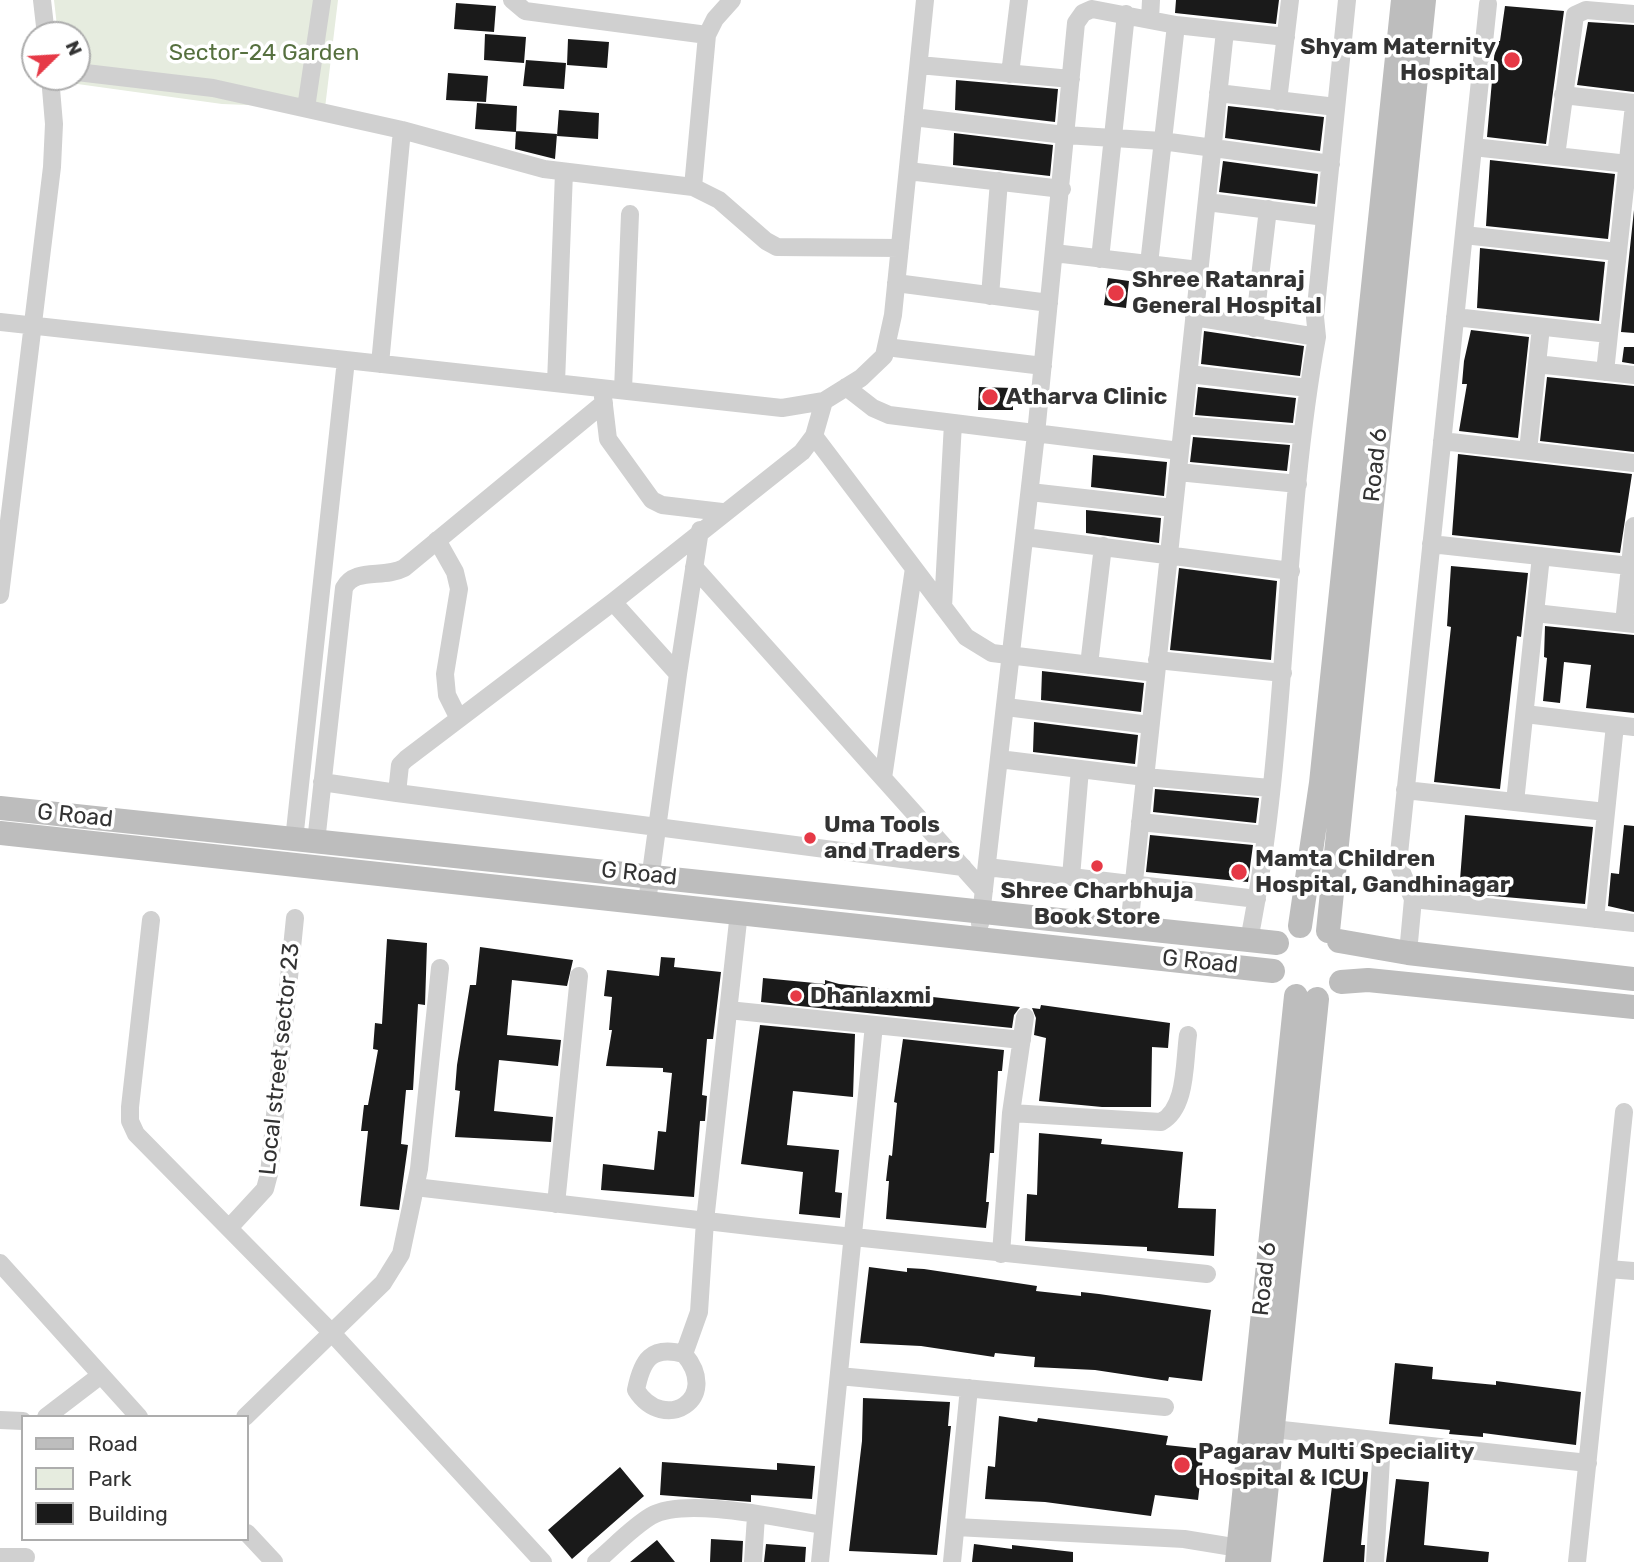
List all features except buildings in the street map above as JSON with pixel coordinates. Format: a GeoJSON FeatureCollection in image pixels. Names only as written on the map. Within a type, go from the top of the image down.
{"type":"FeatureCollection","features":[{"type":"Feature","properties":{"kind":"street"},"geometry":{"type":"LineString","coordinates":[[42,0],[44,21]]}},
{"type":"Feature","properties":{"kind":"street"},"geometry":{"type":"LineString","coordinates":[[306,108],[322,0]]}},
{"type":"Feature","properties":{"kind":"street"},"geometry":{"type":"LineString","coordinates":[[512,0],[525,11],[707,35]]}},
{"type":"Feature","properties":{"kind":"street"},"geometry":{"type":"LineString","coordinates":[[693,187],[707,35],[711,25],[732,0]]}},
{"type":"Feature","properties":{"kind":"street"},"geometry":{"type":"LineString","coordinates":[[305,841],[322,782],[344,589],[354,577],[394,573],[438,540],[603,396],[623,390],[782,408],[824,401],[884,356],[896,283],[925,0]]}},
{"type":"Feature","properties":{"kind":"street"},"geometry":{"type":"LineString","coordinates":[[1010,74],[1019,0]]}},
{"type":"Feature","properties":{"kind":"street"},"geometry":{"type":"LineString","coordinates":[[1150,20],[1151,0]]}},
{"type":"Feature","properties":{"kind":"street"},"geometry":{"type":"LineString","coordinates":[[1278,101],[1290,0]]}},
{"type":"Feature","properties":{"kind":"street"},"geometry":{"type":"LineString","coordinates":[[1249,940],[1258,899],[1283,673],[1302,435],[1317,337],[1315,317],[1347,0]]}},
{"type":"Feature","properties":{"kind":"street","name":"Road 6"},"geometry":{"type":"LineString","coordinates":[[1300,926],[1321,783],[1403,0]]}},
{"type":"Feature","properties":{"kind":"street","name":"Road 6"},"geometry":{"type":"LineString","coordinates":[[1334,936],[1424,0]]}},
{"type":"Feature","properties":{"kind":"street"},"geometry":{"type":"LineString","coordinates":[[1408,953],[1413,899],[1400,868],[1405,790],[1488,4]]}},
{"type":"Feature","properties":{"kind":"street"},"geometry":{"type":"LineString","coordinates":[[979,938],[1037,434],[1076,23],[1083,13],[1092,9],[1176,25],[1286,37]]}},
{"type":"Feature","properties":{"kind":"street"},"geometry":{"type":"LineString","coordinates":[[1556,156],[1575,15],[1586,10],[1634,15]]}},
{"type":"Feature","properties":{"kind":"street"},"geometry":{"type":"LineString","coordinates":[[1100,259],[1126,14]]}},
{"type":"Feature","properties":{"kind":"street"},"geometry":{"type":"LineString","coordinates":[[1149,264],[1176,25]]}},
{"type":"Feature","properties":{"kind":"street"},"geometry":{"type":"LineString","coordinates":[[1129,928],[1225,31]]}},
{"type":"Feature","properties":{"kind":"street"},"geometry":{"type":"LineString","coordinates":[[919,65],[1071,79]]}},
{"type":"Feature","properties":{"kind":"street"},"geometry":{"type":"LineString","coordinates":[[91,74],[213,88],[402,130],[564,172],[693,187],[719,200],[765,241],[777,247],[900,248]]}},
{"type":"Feature","properties":{"kind":"street"},"geometry":{"type":"LineString","coordinates":[[0,594],[52,167],[54,124],[51,91]]}},
{"type":"Feature","properties":{"kind":"street"},"geometry":{"type":"LineString","coordinates":[[1218,93],[1336,107]]}},
{"type":"Feature","properties":{"kind":"street"},"geometry":{"type":"LineString","coordinates":[[1563,95],[1634,104],[1605,372]]}},
{"type":"Feature","properties":{"kind":"street"},"geometry":{"type":"LineString","coordinates":[[913,117],[1065,135],[1162,141],[1331,164]]}},
{"type":"Feature","properties":{"kind":"street"},"geometry":{"type":"LineString","coordinates":[[380,364],[402,130]]}},
{"type":"Feature","properties":{"kind":"street"},"geometry":{"type":"LineString","coordinates":[[1473,147],[1628,164]]}},
{"type":"Feature","properties":{"kind":"street"},"geometry":{"type":"LineString","coordinates":[[908,171],[1062,189]]}},
{"type":"Feature","properties":{"kind":"street"},"geometry":{"type":"LineString","coordinates":[[556,383],[564,172]]}},
{"type":"Feature","properties":{"kind":"street"},"geometry":{"type":"LineString","coordinates":[[990,296],[999,181]]}},
{"type":"Feature","properties":{"kind":"street"},"geometry":{"type":"LineString","coordinates":[[1207,202],[1325,217]]}},
{"type":"Feature","properties":{"kind":"street"},"geometry":{"type":"LineString","coordinates":[[1254,328],[1268,209]]}},
{"type":"Feature","properties":{"kind":"street"},"geometry":{"type":"LineString","coordinates":[[623,390],[630,214]]}},
{"type":"Feature","properties":{"kind":"street"},"geometry":{"type":"LineString","coordinates":[[1464,235],[1618,252]]}},
{"type":"Feature","properties":{"kind":"street"},"geometry":{"type":"LineString","coordinates":[[1054,253],[1199,270]]}},
{"type":"Feature","properties":{"kind":"street"},"geometry":{"type":"LineString","coordinates":[[896,283],[1049,303]]}},
{"type":"Feature","properties":{"kind":"street"},"geometry":{"type":"LineString","coordinates":[[1194,317],[1317,337]]}},
{"type":"Feature","properties":{"kind":"street"},"geometry":{"type":"LineString","coordinates":[[1455,317],[1609,334]]}},
{"type":"Feature","properties":{"kind":"street"},"geometry":{"type":"LineString","coordinates":[[0,322],[556,383],[603,396]]}},
{"type":"Feature","properties":{"kind":"street"},"geometry":{"type":"LineString","coordinates":[[1528,451],[1541,327]]}},
{"type":"Feature","properties":{"kind":"street"},"geometry":{"type":"LineString","coordinates":[[886,347],[1043,366]]}},
{"type":"Feature","properties":{"kind":"street"},"geometry":{"type":"LineString","coordinates":[[305,841],[346,360]]}},
{"type":"Feature","properties":{"kind":"street"},"geometry":{"type":"LineString","coordinates":[[1537,364],[1634,375]]}},
{"type":"Feature","properties":{"kind":"street"},"geometry":{"type":"LineString","coordinates":[[1189,374],[1308,388]]}},
{"type":"Feature","properties":{"kind":"street"},"geometry":{"type":"LineString","coordinates":[[846,387],[873,408],[889,415],[1180,451]]}},
{"type":"Feature","properties":{"kind":"street"},"geometry":{"type":"LineString","coordinates":[[603,396],[608,439],[652,500],[662,505],[722,512]]}},
{"type":"Feature","properties":{"kind":"street"},"geometry":{"type":"LineString","coordinates":[[397,793],[400,765],[613,602],[722,512],[802,452],[814,436],[824,401]]}},
{"type":"Feature","properties":{"kind":"street"},"geometry":{"type":"LineString","coordinates":[[943,607],[953,423]]}},
{"type":"Feature","properties":{"kind":"street"},"geometry":{"type":"LineString","coordinates":[[1183,425],[1302,435]]}},
{"type":"Feature","properties":{"kind":"street"},"geometry":{"type":"LineString","coordinates":[[814,436],[966,637],[981,649],[1089,665],[1283,673]]}},
{"type":"Feature","properties":{"kind":"street"},"geometry":{"type":"LineString","coordinates":[[1442,441],[1634,463]]}},
{"type":"Feature","properties":{"kind":"street"},"geometry":{"type":"LineString","coordinates":[[1178,472],[1298,484]]}},
{"type":"Feature","properties":{"kind":"street"},"geometry":{"type":"LineString","coordinates":[[1030,492],[1174,508]]}},
{"type":"Feature","properties":{"kind":"street"},"geometry":{"type":"LineString","coordinates":[[1535,613],[1629,624],[1634,526]]}},
{"type":"Feature","properties":{"kind":"street"},"geometry":{"type":"LineString","coordinates":[[648,902],[700,530]]}},
{"type":"Feature","properties":{"kind":"street"},"geometry":{"type":"LineString","coordinates":[[1025,537],[1291,571]]}},
{"type":"Feature","properties":{"kind":"street"},"geometry":{"type":"LineString","coordinates":[[438,540],[455,572],[460,589],[445,674],[447,695],[459,719]]}},
{"type":"Feature","properties":{"kind":"street"},"geometry":{"type":"LineString","coordinates":[[1431,544],[1630,566]]}},
{"type":"Feature","properties":{"kind":"street"},"geometry":{"type":"LineString","coordinates":[[1089,665],[1103,546]]}},
{"type":"Feature","properties":{"kind":"street"},"geometry":{"type":"LineString","coordinates":[[1515,802],[1542,556]]}},
{"type":"Feature","properties":{"kind":"street"},"geometry":{"type":"LineString","coordinates":[[694,567],[963,867],[983,902]]}},
{"type":"Feature","properties":{"kind":"street"},"geometry":{"type":"LineString","coordinates":[[883,778],[914,568]]}},
{"type":"Feature","properties":{"kind":"street"},"geometry":{"type":"LineString","coordinates":[[613,602],[678,674]]}},
{"type":"Feature","properties":{"kind":"street"},"geometry":{"type":"LineString","coordinates":[[1006,707],[1150,725]]}},
{"type":"Feature","properties":{"kind":"street"},"geometry":{"type":"LineString","coordinates":[[1525,714],[1634,727]]}},
{"type":"Feature","properties":{"kind":"street"},"geometry":{"type":"LineString","coordinates":[[1595,919],[1615,724]]}},
{"type":"Feature","properties":{"kind":"street"},"geometry":{"type":"LineString","coordinates":[[999,759],[1145,777],[1269,788]]}},
{"type":"Feature","properties":{"kind":"street"},"geometry":{"type":"LineString","coordinates":[[1071,877],[1080,769]]}},
{"type":"Feature","properties":{"kind":"street"},"geometry":{"type":"LineString","coordinates":[[322,782],[963,867]]}},
{"type":"Feature","properties":{"kind":"street"},"geometry":{"type":"LineString","coordinates":[[1405,790],[1606,812]]}},
{"type":"Feature","properties":{"kind":"street","name":"G Road"},"geometry":{"type":"LineString","coordinates":[[0,808],[651,875],[983,902],[1129,928],[1278,943]]}},
{"type":"Feature","properties":{"kind":"street"},"geometry":{"type":"LineString","coordinates":[[1140,822],[1265,835]]}},
{"type":"Feature","properties":{"kind":"street","name":"G Road"},"geometry":{"type":"LineString","coordinates":[[0,833],[1273,971]]}},
{"type":"Feature","properties":{"kind":"street"},"geometry":{"type":"LineString","coordinates":[[987,867],[1258,899]]}},
{"type":"Feature","properties":{"kind":"street"},"geometry":{"type":"LineString","coordinates":[[1413,899],[1634,923]]}},
{"type":"Feature","properties":{"kind":"street"},"geometry":{"type":"LineString","coordinates":[[684,1354],[699,1312],[705,1221],[739,912]]}},
{"type":"Feature","properties":{"kind":"street","name":"Local street sector 23"},"geometry":{"type":"LineString","coordinates":[[229,1228],[265,1189],[269,1174],[295,918]]}},
{"type":"Feature","properties":{"kind":"street"},"geometry":{"type":"LineString","coordinates":[[151,920],[130,1121],[136,1134],[332,1334],[543,1562]]}},
{"type":"Feature","properties":{"kind":"street"},"geometry":{"type":"LineString","coordinates":[[1334,936],[1346,961],[1341,982],[1331,993],[1307,997],[1279,984],[1273,971],[1272,956],[1278,943],[1287,932],[1300,926],[1315,925],[1334,936],[1408,953],[1634,979]]}},
{"type":"Feature","properties":{"kind":"street"},"geometry":{"type":"LineString","coordinates":[[246,1415],[383,1283],[401,1254],[415,1187],[440,968]]}},
{"type":"Feature","properties":{"kind":"street"},"geometry":{"type":"LineString","coordinates":[[556,1204],[579,976]]}},
{"type":"Feature","properties":{"kind":"street"},"geometry":{"type":"LineString","coordinates":[[1341,982],[1368,980],[1634,1007]]}},
{"type":"Feature","properties":{"kind":"street","name":"Road 6"},"geometry":{"type":"LineString","coordinates":[[1245,1557],[1272,1429],[1307,997]]}},
{"type":"Feature","properties":{"kind":"street","name":"Road 6"},"geometry":{"type":"LineString","coordinates":[[1245,1557],[1307,997]]}},
{"type":"Feature","properties":{"kind":"street"},"geometry":{"type":"LineString","coordinates":[[728,1010],[1022,1040]]}},
{"type":"Feature","properties":{"kind":"street"},"geometry":{"type":"LineString","coordinates":[[1001,1254],[1011,1113],[1025,1017]]}},
{"type":"Feature","properties":{"kind":"street"},"geometry":{"type":"LineString","coordinates":[[820,1562],[874,1025]]}},
{"type":"Feature","properties":{"kind":"street"},"geometry":{"type":"LineString","coordinates":[[1011,1113],[1161,1122],[1171,1117],[1178,1107],[1188,1035]]}},
{"type":"Feature","properties":{"kind":"street"},"geometry":{"type":"LineString","coordinates":[[1577,1562],[1624,1112]]}},
{"type":"Feature","properties":{"kind":"street"},"geometry":{"type":"LineString","coordinates":[[415,1187],[1001,1254],[1208,1274]]}},
{"type":"Feature","properties":{"kind":"street"},"geometry":{"type":"LineString","coordinates":[[0,1263],[137,1415]]}},
{"type":"Feature","properties":{"kind":"street"},"geometry":{"type":"LineString","coordinates":[[1608,1269],[1634,1271]]}},
{"type":"Feature","properties":{"kind":"street"},"geometry":{"type":"LineString","coordinates":[[49,1415],[101,1375]]}},
{"type":"Feature","properties":{"kind":"street"},"geometry":{"type":"LineString","coordinates":[[839,1376],[1165,1407]]}},
{"type":"Feature","properties":{"kind":"street"},"geometry":{"type":"LineString","coordinates":[[952,1562],[969,1388]]}},
{"type":"Feature","properties":{"kind":"street"},"geometry":{"type":"LineString","coordinates":[[0,1420],[21,1421]]}},
{"type":"Feature","properties":{"kind":"street"},"geometry":{"type":"LineString","coordinates":[[1272,1429],[1588,1463]]}},
{"type":"Feature","properties":{"kind":"street"},"geometry":{"type":"LineString","coordinates":[[1375,1562],[1382,1442]]}},
{"type":"Feature","properties":{"kind":"street"},"geometry":{"type":"LineString","coordinates":[[596,1562],[652,1515],[669,1510],[694,1507],[823,1525]]}},
{"type":"Feature","properties":{"kind":"street"},"geometry":{"type":"LineString","coordinates":[[753,1562],[757,1516]]}},
{"type":"Feature","properties":{"kind":"street"},"geometry":{"type":"LineString","coordinates":[[956,1527],[1184,1539],[1245,1557]]}},
{"type":"Feature","properties":{"kind":"street"},"geometry":{"type":"LineString","coordinates":[[248,1534],[274,1562]]}},
{"type":"Feature","properties":{"kind":"street"},"geometry":{"type":"LineString","coordinates":[[0,1557],[25,1560],[30,1541]]}},
{"type":"Feature","properties":{"kind":"green space","name":"Sector-24 Garden"},"geometry":{"type":"Polygon","coordinates":[[[54,0],[338,0],[325,108],[222,104],[91,86],[91,21],[56,21],[54,0]]]}},
{"type":"Feature","properties":{"kind":"place","name":"Shyam Maternity Hospital"},"geometry":{"type":"Point","coordinates":[1512,60]}},
{"type":"Feature","properties":{"kind":"place","name":"Shree Ratanraj General Hospital"},"geometry":{"type":"Point","coordinates":[1116,293]}},
{"type":"Feature","properties":{"kind":"place","name":"Atharva Clinic"},"geometry":{"type":"Point","coordinates":[990,397]}},
{"type":"Feature","properties":{"kind":"place","name":"Uma Tools and Traders"},"geometry":{"type":"Point","coordinates":[810,838]}},
{"type":"Feature","properties":{"kind":"place","name":"Shree Charbhuja Book Store"},"geometry":{"type":"Point","coordinates":[1097,866]}},
{"type":"Feature","properties":{"kind":"place","name":"Mamta Children Hospital, Gandhinagar"},"geometry":{"type":"Point","coordinates":[1239,872]}},
{"type":"Feature","properties":{"kind":"place","name":"Dhanlaxmi"},"geometry":{"type":"Point","coordinates":[796,996]}},
{"type":"Feature","properties":{"kind":"place","name":"Pagarav Multi Speciality Hospital & ICU"},"geometry":{"type":"Point","coordinates":[1182,1465]}}]}
